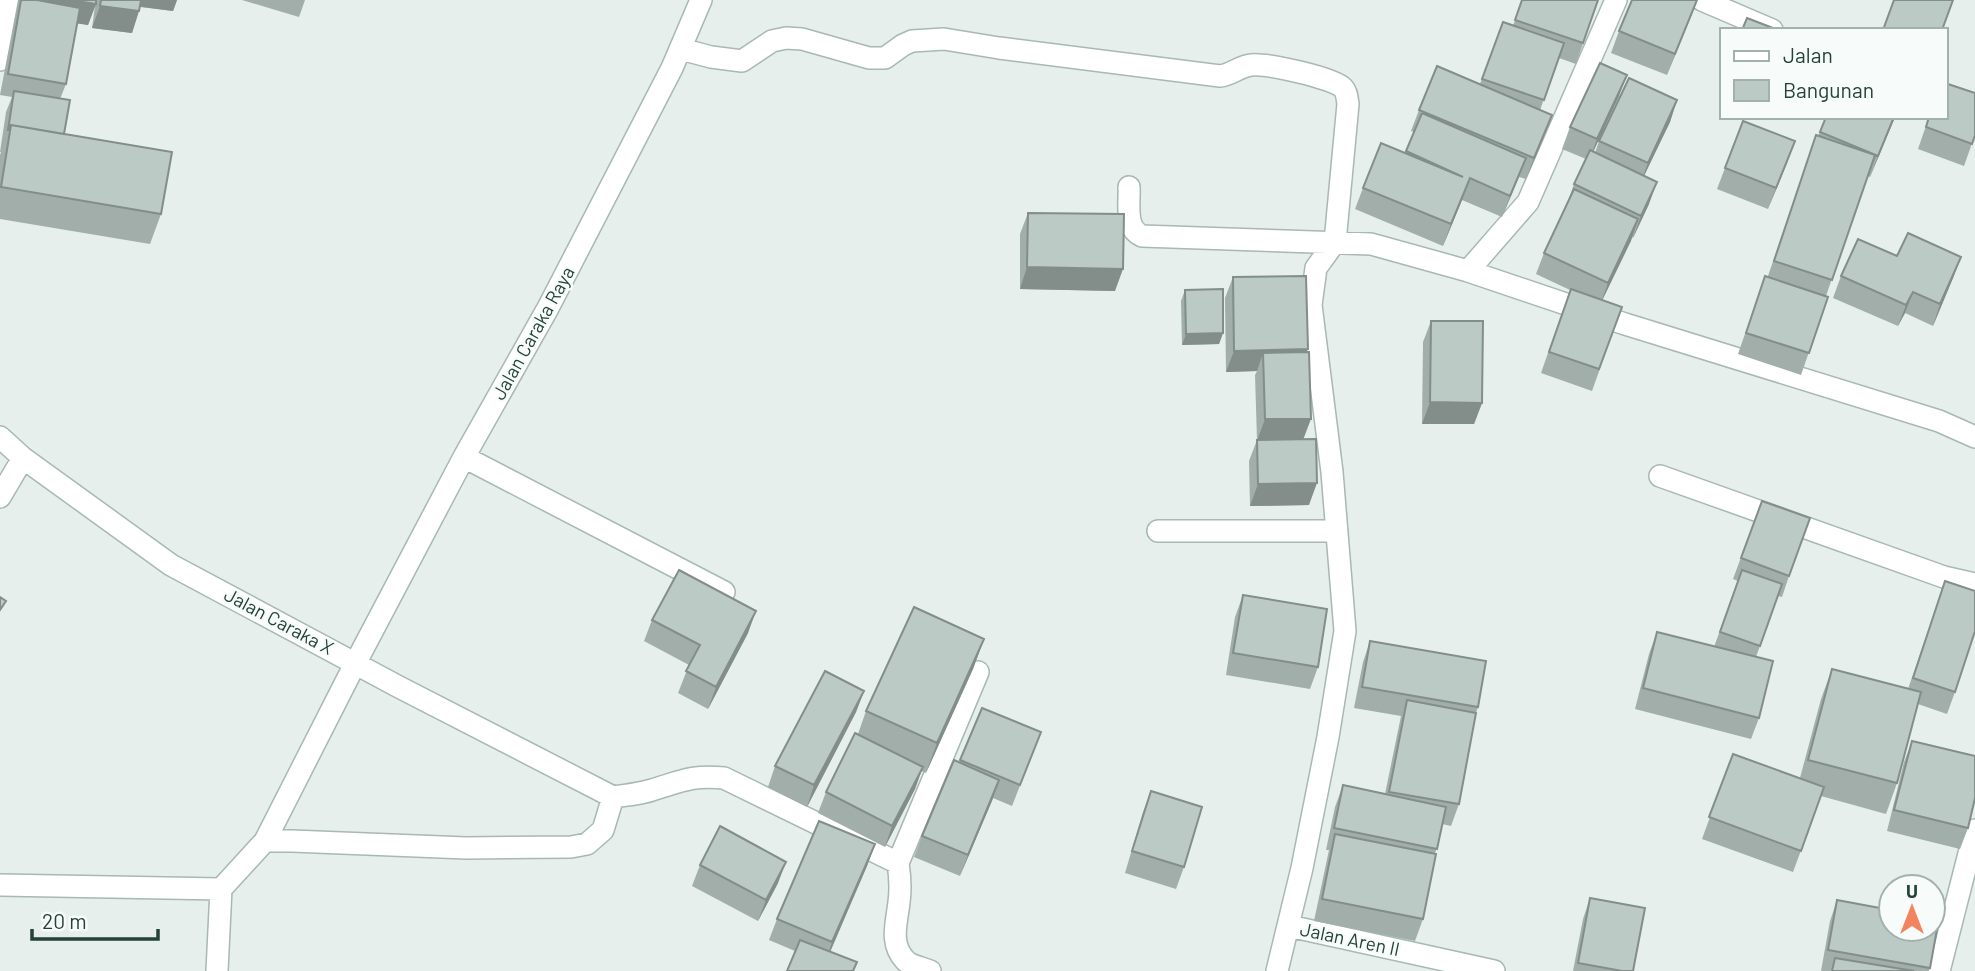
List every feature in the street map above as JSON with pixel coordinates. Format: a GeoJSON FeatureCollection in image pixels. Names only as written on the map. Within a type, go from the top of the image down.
{"type":"FeatureCollection","features":[{"type":"Feature","properties":{"kind":"street"},"geometry":{"type":"LineString","coordinates":[[0,60],[9,0]]}},
{"type":"Feature","properties":{"kind":"street","name":"Jalan Caraka Raya"},"geometry":{"type":"LineString","coordinates":[[221,890],[265,842],[464,457],[548,308],[672,68],[701,0]]}},
{"type":"Feature","properties":{"kind":"street"},"geometry":{"type":"LineString","coordinates":[[1468,271],[1528,202],[1616,0]]}},
{"type":"Feature","properties":{"kind":"street"},"geometry":{"type":"LineString","coordinates":[[1702,0],[1767,28]]}},
{"type":"Feature","properties":{"kind":"street"},"geometry":{"type":"LineString","coordinates":[[681,49],[742,61],[772,41],[786,38],[802,39],[869,58],[884,58],[903,44],[912,41],[944,39],[1220,76],[1250,65],[1277,67],[1336,82],[1345,90],[1348,104],[1335,242],[1316,268],[1311,305],[1332,472],[1345,631],[1328,737],[1289,926],[1277,971]]}},
{"type":"Feature","properties":{"kind":"street"},"geometry":{"type":"LineString","coordinates":[[1129,187],[1130,225],[1134,233],[1142,236],[1371,244],[1468,271],[1625,324],[1939,421],[1975,437]]}},
{"type":"Feature","properties":{"kind":"street","name":"Jalan Caraka X"},"geometry":{"type":"LineString","coordinates":[[0,437],[23,458],[171,565],[356,662]]}},
{"type":"Feature","properties":{"kind":"street"},"geometry":{"type":"LineString","coordinates":[[464,457],[724,592]]}},
{"type":"Feature","properties":{"kind":"street"},"geometry":{"type":"LineString","coordinates":[[0,496],[23,458]]}},
{"type":"Feature","properties":{"kind":"street"},"geometry":{"type":"LineString","coordinates":[[1660,476],[1974,586]]}},
{"type":"Feature","properties":{"kind":"street"},"geometry":{"type":"LineString","coordinates":[[1158,531],[1337,531]]}},
{"type":"Feature","properties":{"kind":"street"},"geometry":{"type":"LineString","coordinates":[[356,662],[613,797],[650,791],[702,776],[724,778],[898,863]]}},
{"type":"Feature","properties":{"kind":"street"},"geometry":{"type":"LineString","coordinates":[[930,971],[906,962],[897,946],[894,930],[901,881],[898,863],[978,672]]}},
{"type":"Feature","properties":{"kind":"street"},"geometry":{"type":"LineString","coordinates":[[265,842],[466,848],[571,847],[587,844],[603,830],[613,797]]}},
{"type":"Feature","properties":{"kind":"street"},"geometry":{"type":"LineString","coordinates":[[1939,971],[1975,830]]}},
{"type":"Feature","properties":{"kind":"street"},"geometry":{"type":"LineString","coordinates":[[0,885],[221,890],[217,971]]}},
{"type":"Feature","properties":{"kind":"street","name":"Jalan Aren II"},"geometry":{"type":"LineString","coordinates":[[1289,926],[1464,967],[1494,971]]}},
{"type":"Feature","properties":{"kind":"building"},"geometry":{"type":"Polygon","coordinates":[[[21,0],[37,0],[80,8],[66,84],[8,74],[21,0]]]}},
{"type":"Feature","properties":{"kind":"building"},"geometry":{"type":"Polygon","coordinates":[[[71,0],[96,0],[96,4],[71,0]]]}},
{"type":"Feature","properties":{"kind":"building"},"geometry":{"type":"Polygon","coordinates":[[[101,0],[141,0],[139,11],[100,6],[101,0]]]}},
{"type":"Feature","properties":{"kind":"building"},"geometry":{"type":"Polygon","coordinates":[[[1522,0],[1598,0],[1583,43],[1515,20],[1522,0]]]}},
{"type":"Feature","properties":{"kind":"building"},"geometry":{"type":"Polygon","coordinates":[[[1632,0],[1697,0],[1675,54],[1619,31],[1632,0]]]}},
{"type":"Feature","properties":{"kind":"building"},"geometry":{"type":"Polygon","coordinates":[[[1894,0],[1953,0],[1943,28],[1884,28],[1894,0]]]}},
{"type":"Feature","properties":{"kind":"building"},"geometry":{"type":"Polygon","coordinates":[[[1747,18],[1773,28],[1743,28],[1747,18]]]}},
{"type":"Feature","properties":{"kind":"building"},"geometry":{"type":"Polygon","coordinates":[[[1503,22],[1564,43],[1544,100],[1482,79],[1503,22]]]}},
{"type":"Feature","properties":{"kind":"building"},"geometry":{"type":"Polygon","coordinates":[[[1600,63],[1627,75],[1597,139],[1570,127],[1600,63]]]}},
{"type":"Feature","properties":{"kind":"building"},"geometry":{"type":"Polygon","coordinates":[[[1437,66],[1552,115],[1534,158],[1419,110],[1437,66]]]}},
{"type":"Feature","properties":{"kind":"building"},"geometry":{"type":"Polygon","coordinates":[[[1629,78],[1677,100],[1648,163],[1599,141],[1629,78]]]}},
{"type":"Feature","properties":{"kind":"building"},"geometry":{"type":"Polygon","coordinates":[[[1947,84],[1975,93],[1975,135],[1972,144],[1926,127],[1928,119],[1947,119],[1947,84]]]}},
{"type":"Feature","properties":{"kind":"building"},"geometry":{"type":"Polygon","coordinates":[[[14,91],[70,100],[64,134],[11,125],[8,130],[14,91]]]}},
{"type":"Feature","properties":{"kind":"building"},"geometry":{"type":"Polygon","coordinates":[[[1422,113],[1526,158],[1510,196],[1470,178],[1451,224],[1363,188],[1381,143],[1463,177],[1406,151],[1422,113]]]}},
{"type":"Feature","properties":{"kind":"building"},"geometry":{"type":"Polygon","coordinates":[[[1825,119],[1893,119],[1878,156],[1820,132],[1825,119]]]}},
{"type":"Feature","properties":{"kind":"building"},"geometry":{"type":"Polygon","coordinates":[[[1743,121],[1795,141],[1776,188],[1725,168],[1743,121]]]}},
{"type":"Feature","properties":{"kind":"building"},"geometry":{"type":"Polygon","coordinates":[[[11,125],[172,152],[161,214],[1,187],[11,125]]]}},
{"type":"Feature","properties":{"kind":"building"},"geometry":{"type":"Polygon","coordinates":[[[1816,135],[1875,155],[1832,280],[1774,261],[1816,135]]]}},
{"type":"Feature","properties":{"kind":"building"},"geometry":{"type":"Polygon","coordinates":[[[1590,150],[1657,182],[1641,216],[1574,184],[1590,150]]]}},
{"type":"Feature","properties":{"kind":"building"},"geometry":{"type":"Polygon","coordinates":[[[1574,189],[1638,219],[1608,283],[1544,253],[1574,189]]]}},
{"type":"Feature","properties":{"kind":"building"},"geometry":{"type":"Polygon","coordinates":[[[1028,213],[1124,214],[1123,269],[1027,267],[1028,213]]]}},
{"type":"Feature","properties":{"kind":"building"},"geometry":{"type":"Polygon","coordinates":[[[1908,233],[1961,257],[1940,304],[1913,292],[1906,305],[1841,276],[1858,239],[1897,256],[1908,233]]]}},
{"type":"Feature","properties":{"kind":"building"},"geometry":{"type":"Polygon","coordinates":[[[1306,276],[1308,349],[1234,351],[1233,277],[1306,276]]]}},
{"type":"Feature","properties":{"kind":"building"},"geometry":{"type":"Polygon","coordinates":[[[1765,276],[1828,297],[1809,353],[1746,333],[1765,276]]]}},
{"type":"Feature","properties":{"kind":"building"},"geometry":{"type":"Polygon","coordinates":[[[1223,289],[1223,333],[1186,334],[1185,290],[1223,289]]]}},
{"type":"Feature","properties":{"kind":"building"},"geometry":{"type":"Polygon","coordinates":[[[1571,289],[1622,307],[1599,369],[1549,352],[1571,289]]]}},
{"type":"Feature","properties":{"kind":"building"},"geometry":{"type":"Polygon","coordinates":[[[1431,321],[1483,321],[1482,403],[1430,402],[1431,321]]]}},
{"type":"Feature","properties":{"kind":"building"},"geometry":{"type":"Polygon","coordinates":[[[1309,352],[1311,419],[1265,419],[1263,353],[1309,352]]]}},
{"type":"Feature","properties":{"kind":"building"},"geometry":{"type":"Polygon","coordinates":[[[1316,439],[1317,483],[1258,484],[1257,440],[1316,439]]]}},
{"type":"Feature","properties":{"kind":"building"},"geometry":{"type":"Polygon","coordinates":[[[1762,501],[1810,518],[1789,576],[1741,558],[1762,501]]]}},
{"type":"Feature","properties":{"kind":"building"},"geometry":{"type":"Polygon","coordinates":[[[679,570],[756,611],[716,687],[686,671],[700,645],[652,620],[679,570]]]}},
{"type":"Feature","properties":{"kind":"building"},"geometry":{"type":"Polygon","coordinates":[[[1742,570],[1782,584],[1760,646],[1720,632],[1742,570]]]}},
{"type":"Feature","properties":{"kind":"building"},"geometry":{"type":"Polygon","coordinates":[[[1945,581],[1975,591],[1975,631],[1955,692],[1913,678],[1945,581]]]}},
{"type":"Feature","properties":{"kind":"building"},"geometry":{"type":"Polygon","coordinates":[[[1243,595],[1327,609],[1318,667],[1233,653],[1243,595]]]}},
{"type":"Feature","properties":{"kind":"building"},"geometry":{"type":"Polygon","coordinates":[[[0,597],[6,601],[0,610],[0,597]]]}},
{"type":"Feature","properties":{"kind":"building"},"geometry":{"type":"Polygon","coordinates":[[[914,607],[984,639],[937,743],[866,711],[914,607]]]}},
{"type":"Feature","properties":{"kind":"building"},"geometry":{"type":"Polygon","coordinates":[[[1657,632],[1773,661],[1759,718],[1643,688],[1657,632]]]}},
{"type":"Feature","properties":{"kind":"building"},"geometry":{"type":"Polygon","coordinates":[[[1370,641],[1486,661],[1478,707],[1362,687],[1370,641]]]}},
{"type":"Feature","properties":{"kind":"building"},"geometry":{"type":"Polygon","coordinates":[[[1832,669],[1921,692],[1897,783],[1808,760],[1832,669]]]}},
{"type":"Feature","properties":{"kind":"building"},"geometry":{"type":"Polygon","coordinates":[[[825,671],[864,691],[814,785],[775,766],[825,671]]]}},
{"type":"Feature","properties":{"kind":"building"},"geometry":{"type":"Polygon","coordinates":[[[1407,700],[1476,713],[1459,804],[1389,792],[1407,700]]]}},
{"type":"Feature","properties":{"kind":"building"},"geometry":{"type":"Polygon","coordinates":[[[982,708],[1041,732],[1020,785],[960,760],[982,708]]]}},
{"type":"Feature","properties":{"kind":"building"},"geometry":{"type":"Polygon","coordinates":[[[855,733],[923,767],[892,826],[826,792],[855,733]]]}},
{"type":"Feature","properties":{"kind":"building"},"geometry":{"type":"Polygon","coordinates":[[[1912,741],[1975,756],[1975,798],[1968,828],[1894,810],[1912,741]]]}},
{"type":"Feature","properties":{"kind":"building"},"geometry":{"type":"Polygon","coordinates":[[[1733,754],[1824,787],[1801,851],[1709,817],[1733,754]]]}},
{"type":"Feature","properties":{"kind":"building"},"geometry":{"type":"Polygon","coordinates":[[[954,760],[999,780],[968,855],[922,836],[954,760]]]}},
{"type":"Feature","properties":{"kind":"building"},"geometry":{"type":"Polygon","coordinates":[[[1343,785],[1446,807],[1437,849],[1334,828],[1343,785]]]}},
{"type":"Feature","properties":{"kind":"building"},"geometry":{"type":"Polygon","coordinates":[[[1151,791],[1202,807],[1184,867],[1132,851],[1151,791]]]}},
{"type":"Feature","properties":{"kind":"building"},"geometry":{"type":"Polygon","coordinates":[[[819,821],[875,844],[832,942],[777,919],[819,821]]]}},
{"type":"Feature","properties":{"kind":"building"},"geometry":{"type":"Polygon","coordinates":[[[720,826],[786,862],[766,900],[700,865],[720,826]]]}},
{"type":"Feature","properties":{"kind":"building"},"geometry":{"type":"Polygon","coordinates":[[[1335,834],[1436,854],[1423,919],[1322,899],[1335,834]]]}},
{"type":"Feature","properties":{"kind":"building"},"geometry":{"type":"Polygon","coordinates":[[[1590,898],[1645,908],[1633,971],[1578,963],[1590,898]]]}},
{"type":"Feature","properties":{"kind":"building"},"geometry":{"type":"Polygon","coordinates":[[[1837,900],[1877,907],[1877,943],[1934,943],[1930,968],[1828,950],[1837,900]]]}},
{"type":"Feature","properties":{"kind":"building"},"geometry":{"type":"Polygon","coordinates":[[[800,940],[857,962],[853,971],[787,971],[800,940]]]}},
{"type":"Feature","properties":{"kind":"building"},"geometry":{"type":"Polygon","coordinates":[[[1835,958],[1914,971],[1832,971],[1835,958]]]}}]}
